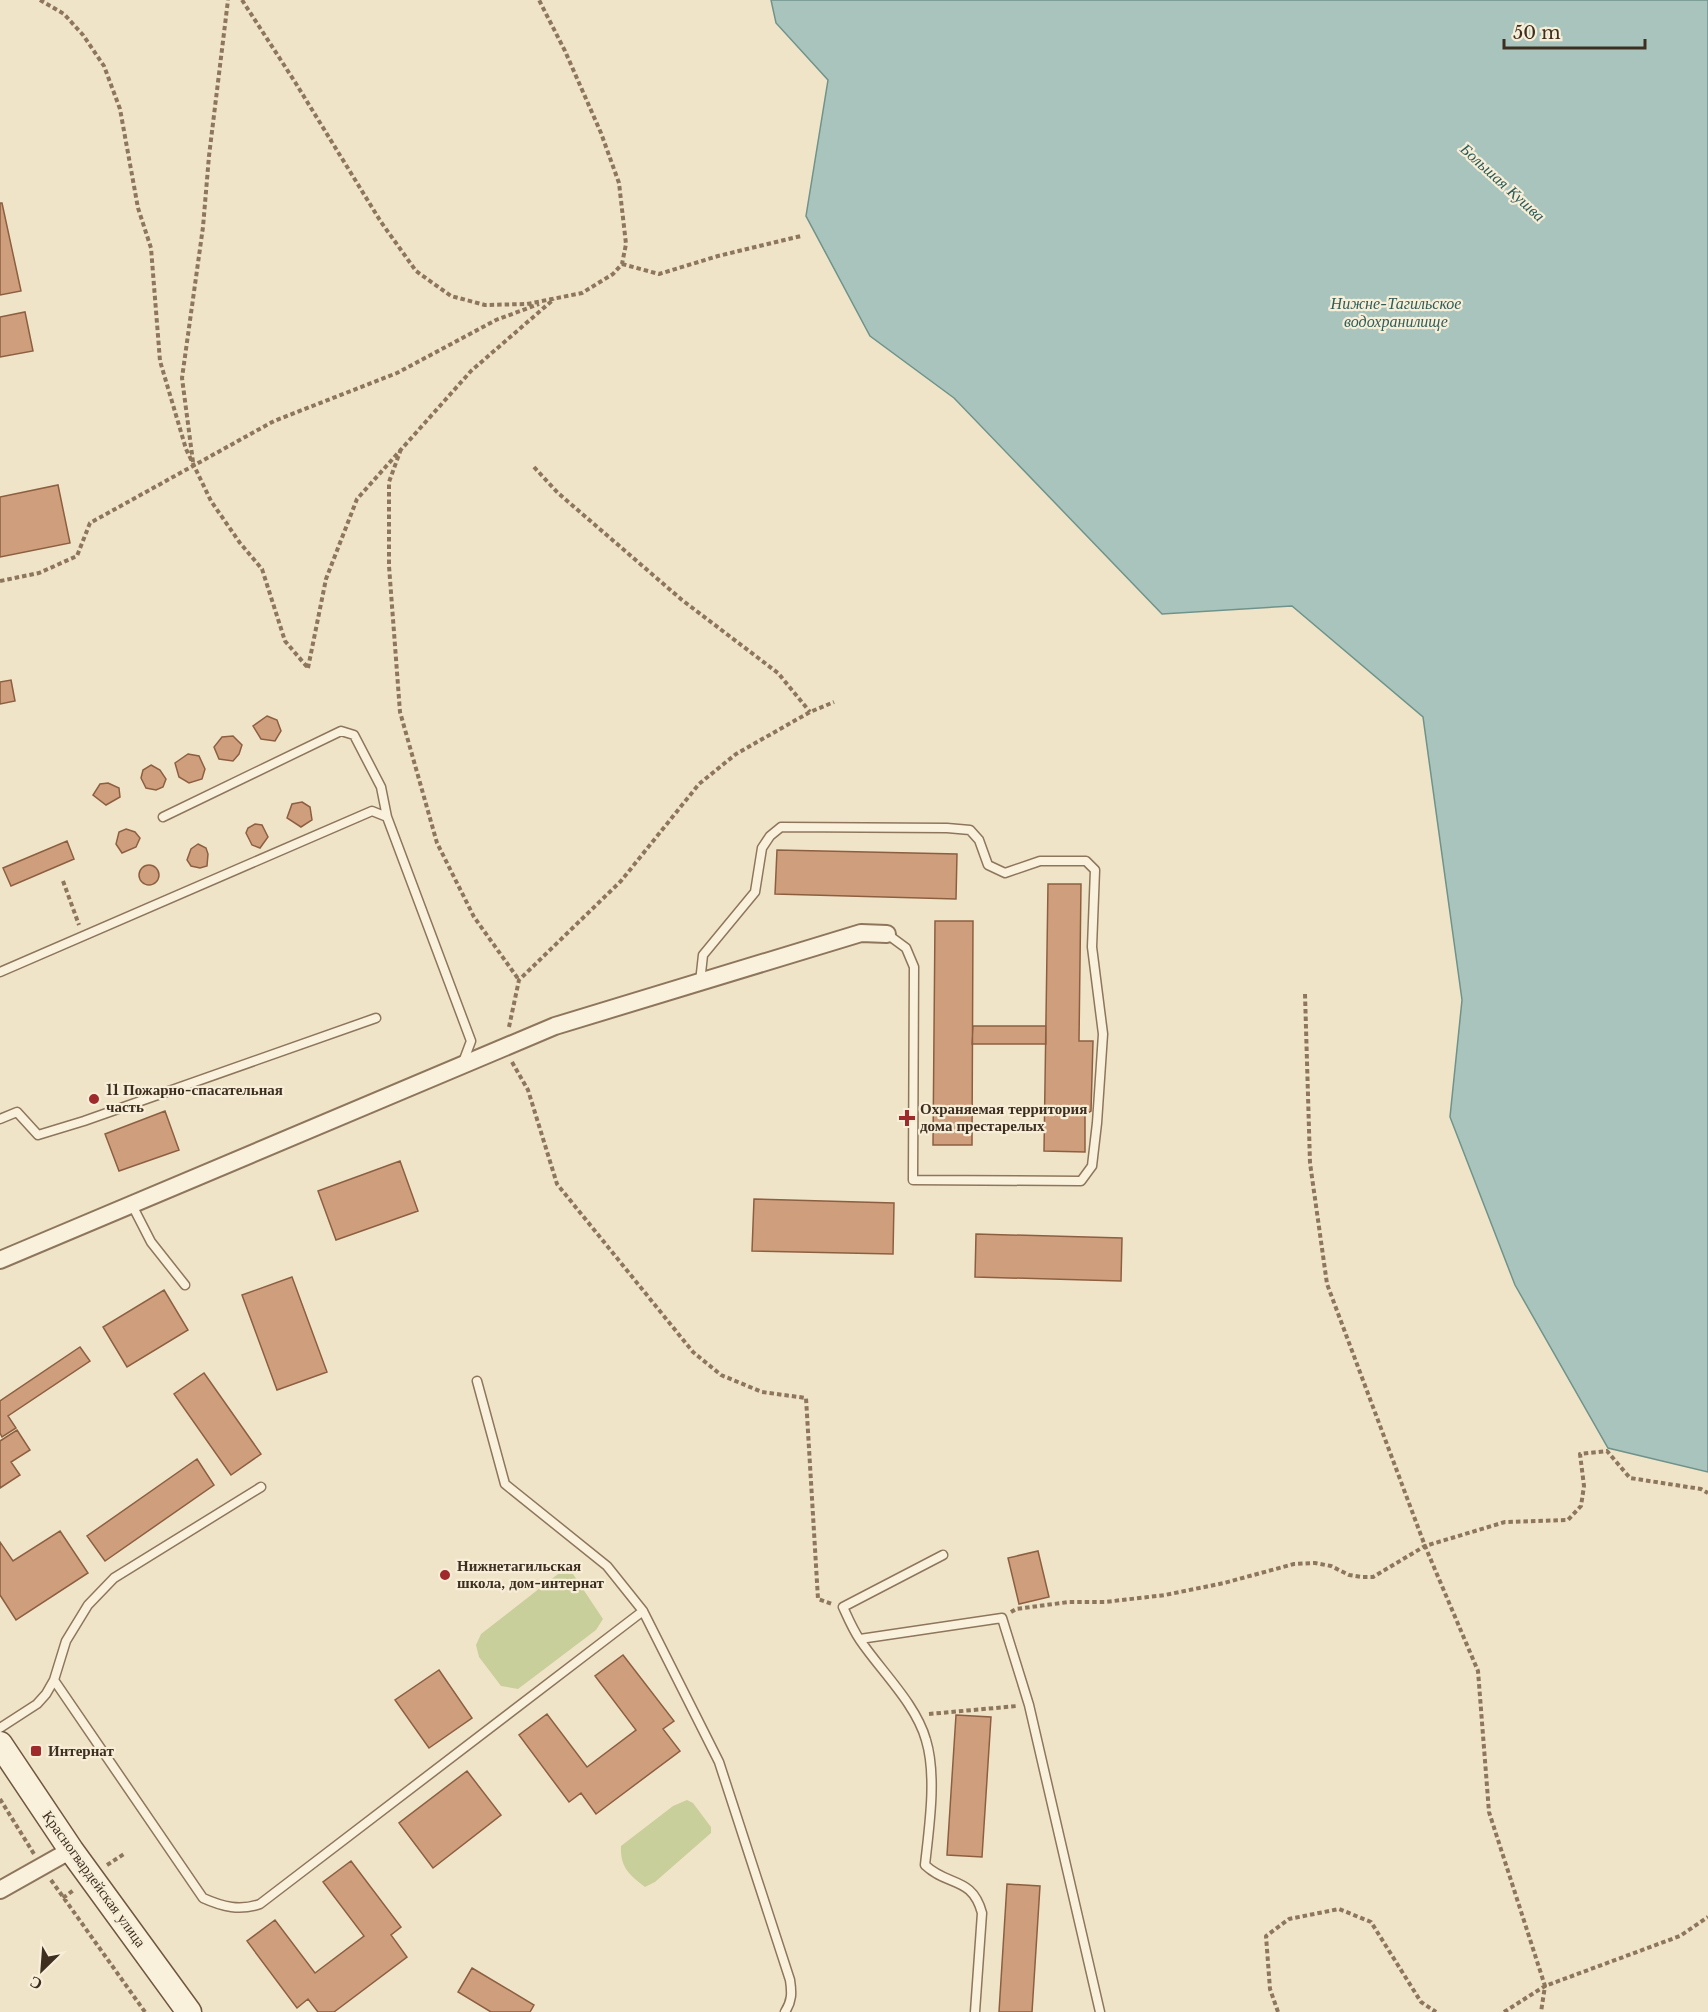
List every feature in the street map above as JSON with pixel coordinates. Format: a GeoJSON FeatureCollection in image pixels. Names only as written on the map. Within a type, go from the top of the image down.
{"type":"FeatureCollection","features":[{"type":"Feature","properties":{"kind":"main road","name":"Красногвардейская улица"},"geometry":{"type":"LineString","coordinates":[[0,1744],[71,1850],[189,2012]]}},
{"type":"Feature","properties":{"kind":"street"},"geometry":{"type":"LineString","coordinates":[[0,1260],[555,1026],[861,933],[887,934]]}},
{"type":"Feature","properties":{"kind":"street"},"geometry":{"type":"LineString","coordinates":[[0,1890],[71,1850]]}},
{"type":"Feature","properties":{"kind":"lane"},"geometry":{"type":"LineString","coordinates":[[163,817],[341,731],[354,735],[381,787],[387,817],[471,1041],[462,1066]]}},
{"type":"Feature","properties":{"kind":"lane"},"geometry":{"type":"LineString","coordinates":[[0,972],[372,811],[387,817]]}},
{"type":"Feature","properties":{"kind":"lane"},"geometry":{"type":"LineString","coordinates":[[700,982],[703,955],[756,892],[762,848],[781,827],[970,830],[979,840],[988,865],[1005,873],[1040,861],[1086,861],[1095,870],[1092,947],[1103,1034],[1092,1166],[1081,1180],[913,1180],[914,967],[906,948],[887,934]]}},
{"type":"Feature","properties":{"kind":"lane"},"geometry":{"type":"LineString","coordinates":[[0,1119],[17,1112],[38,1135],[84,1121],[376,1018]]}},
{"type":"Feature","properties":{"kind":"lane"},"geometry":{"type":"LineString","coordinates":[[132,1205],[151,1242],[185,1285]]}},
{"type":"Feature","properties":{"kind":"lane"},"geometry":{"type":"LineString","coordinates":[[477,1381],[505,1484],[607,1566],[644,1611],[718,1762],[790,1980],[791,1998],[785,2012]]}},
{"type":"Feature","properties":{"kind":"lane"},"geometry":{"type":"LineString","coordinates":[[0,1728],[37,1704],[54,1680],[66,1641],[88,1605],[114,1578],[261,1487]]}},
{"type":"Feature","properties":{"kind":"lane"},"geometry":{"type":"LineString","coordinates":[[943,1555],[843,1607],[860,1639],[915,1715],[926,1740],[930,1765],[931,1805],[925,1865],[943,1877],[967,1886],[978,1900],[982,1913],[975,2012]]}},
{"type":"Feature","properties":{"kind":"lane"},"geometry":{"type":"LineString","coordinates":[[54,1680],[203,1898],[220,1906],[247,1909],[260,1904],[644,1611]]}},
{"type":"Feature","properties":{"kind":"lane"},"geometry":{"type":"LineString","coordinates":[[860,1639],[1002,1618],[1029,1705],[1100,2012]]}},
{"type":"Feature","properties":{"kind":"path"},"geometry":{"type":"LineString","coordinates":[[40,0],[64,14],[104,66],[120,109],[138,208],[151,248],[160,361],[186,449],[211,501],[261,569],[285,641],[308,668],[327,579],[357,499],[471,371],[554,298]]}},
{"type":"Feature","properties":{"kind":"path"},"geometry":{"type":"LineString","coordinates":[[194,466],[182,378],[203,227],[209,156],[228,0]]}},
{"type":"Feature","properties":{"kind":"path"},"geometry":{"type":"LineString","coordinates":[[242,0],[381,222],[416,271],[451,296],[485,305],[527,304],[582,293],[613,274],[622,264],[626,244],[619,183],[601,133],[565,51],[539,0]]}},
{"type":"Feature","properties":{"kind":"path"},"geometry":{"type":"LineString","coordinates":[[622,264],[659,273],[718,255],[801,236]]}},
{"type":"Feature","properties":{"kind":"path"},"geometry":{"type":"LineString","coordinates":[[0,581],[39,573],[77,556],[90,523],[274,421],[397,373],[496,320],[554,298]]}},
{"type":"Feature","properties":{"kind":"path"},"geometry":{"type":"LineString","coordinates":[[401,449],[389,482],[389,566],[400,712],[437,843],[474,917],[519,980]]}},
{"type":"Feature","properties":{"kind":"path"},"geometry":{"type":"LineString","coordinates":[[534,467],[558,493],[682,600],[778,674],[810,712]]}},
{"type":"Feature","properties":{"kind":"path"},"geometry":{"type":"LineString","coordinates":[[834,702],[810,712],[736,754],[699,784],[621,881],[519,980],[504,1048],[528,1090],[557,1184],[693,1352],[721,1375],[762,1392],[806,1398],[818,1599],[843,1607]]}},
{"type":"Feature","properties":{"kind":"path"},"geometry":{"type":"LineString","coordinates":[[63,881],[84,936]]}},
{"type":"Feature","properties":{"kind":"path"},"geometry":{"type":"LineString","coordinates":[[1305,994],[1310,1163],[1327,1284],[1425,1546],[1478,1671],[1489,1812],[1545,1986],[1541,2012]]}},
{"type":"Feature","properties":{"kind":"path"},"geometry":{"type":"LineString","coordinates":[[1002,1618],[1016,1609],[1165,1595],[1224,1583],[1294,1564],[1315,1563],[1331,1566],[1348,1575],[1362,1578],[1373,1577],[1425,1546],[1505,1522],[1568,1520],[1581,1506],[1584,1486],[1580,1454],[1607,1451],[1630,1478],[1701,1489],[1708,1493]]}},
{"type":"Feature","properties":{"kind":"path"},"geometry":{"type":"LineString","coordinates":[[915,1715],[1029,1705]]}},
{"type":"Feature","properties":{"kind":"path"},"geometry":{"type":"LineString","coordinates":[[0,1799],[42,1866],[145,2012]]}},
{"type":"Feature","properties":{"kind":"path"},"geometry":{"type":"LineString","coordinates":[[1278,2012],[1270,1989],[1266,1936],[1290,1919],[1339,1909],[1371,1923],[1421,2002],[1436,2012]]}},
{"type":"Feature","properties":{"kind":"path"},"geometry":{"type":"LineString","coordinates":[[1504,2012],[1545,1986],[1680,1936],[1708,1917]]}},
{"type":"Feature","properties":{"kind":"green space"},"geometry":{"type":"Polygon","coordinates":[[[558,1574],[573,1574],[603,1619],[596,1630],[518,1689],[501,1686],[479,1657],[476,1645],[481,1634],[558,1574]]]}},
{"type":"Feature","properties":{"kind":"green space"},"geometry":{"type":"Polygon","coordinates":[[[687,1800],[693,1803],[711,1827],[711,1833],[655,1882],[645,1887],[624,1865],[621,1846],[673,1806],[687,1800]]]}},
{"type":"Feature","properties":{"kind":"water","name":"Нижне-Тагильское водохранилище"},"geometry":{"type":"Polygon","coordinates":[[[771,0],[1708,0],[1708,1472],[1608,1448],[1515,1285],[1450,1117],[1462,1000],[1423,717],[1292,606],[1162,614],[954,398],[870,336],[806,216],[828,80],[776,23],[771,0]]]}},
{"type":"Feature","properties":{"kind":"building"},"geometry":{"type":"Polygon","coordinates":[[[0,203],[2,203],[21,291],[0,295],[0,203]]]}},
{"type":"Feature","properties":{"kind":"building"},"geometry":{"type":"Polygon","coordinates":[[[25,312],[33,351],[0,357],[0,317],[25,312]]]}},
{"type":"Feature","properties":{"kind":"building"},"geometry":{"type":"Polygon","coordinates":[[[58,485],[70,543],[0,557],[0,497],[58,485]]]}},
{"type":"Feature","properties":{"kind":"building"},"geometry":{"type":"Polygon","coordinates":[[[11,680],[15,701],[0,704],[0,682],[11,680]]]}},
{"type":"Feature","properties":{"kind":"building"},"geometry":{"type":"Polygon","coordinates":[[[267,716],[277,720],[281,731],[275,741],[261,739],[253,726],[267,716]]]}},
{"type":"Feature","properties":{"kind":"building"},"geometry":{"type":"Polygon","coordinates":[[[233,736],[242,745],[239,754],[233,761],[219,759],[214,747],[222,737],[233,736]]]}},
{"type":"Feature","properties":{"kind":"building"},"geometry":{"type":"Polygon","coordinates":[[[188,754],[199,756],[205,769],[202,779],[189,783],[179,777],[175,763],[188,754]]]}},
{"type":"Feature","properties":{"kind":"building"},"geometry":{"type":"Polygon","coordinates":[[[151,765],[160,770],[166,779],[163,787],[156,790],[146,788],[141,778],[143,770],[151,765]]]}},
{"type":"Feature","properties":{"kind":"building"},"geometry":{"type":"Polygon","coordinates":[[[108,783],[119,788],[120,797],[106,805],[93,795],[100,784],[108,783]]]}},
{"type":"Feature","properties":{"kind":"building"},"geometry":{"type":"Polygon","coordinates":[[[302,802],[310,807],[312,820],[301,827],[287,818],[292,804],[302,802]]]}},
{"type":"Feature","properties":{"kind":"building"},"geometry":{"type":"Polygon","coordinates":[[[255,824],[262,825],[268,837],[260,848],[252,845],[246,833],[248,828],[255,824]]]}},
{"type":"Feature","properties":{"kind":"building"},"geometry":{"type":"Polygon","coordinates":[[[126,829],[135,832],[140,838],[136,847],[122,853],[116,844],[119,832],[126,829]]]}},
{"type":"Feature","properties":{"kind":"building"},"geometry":{"type":"Polygon","coordinates":[[[67,841],[74,859],[11,886],[3,868],[67,841]]]}},
{"type":"Feature","properties":{"kind":"building"},"geometry":{"type":"Polygon","coordinates":[[[198,844],[206,848],[208,854],[207,866],[200,868],[191,866],[187,860],[191,849],[198,844]]]}},
{"type":"Feature","properties":{"kind":"building"},"geometry":{"type":"Polygon","coordinates":[[[777,850],[957,854],[956,899],[775,894],[777,850]]]}},
{"type":"Feature","properties":{"kind":"building"},"geometry":{"type":"Polygon","coordinates":[[[145,865],[153,865],[159,871],[159,879],[153,885],[145,885],[139,879],[139,871],[145,865]]]}},
{"type":"Feature","properties":{"kind":"building"},"geometry":{"type":"Polygon","coordinates":[[[1048,884],[1081,884],[1079,1041],[1093,1041],[1091,1111],[1085,1115],[1085,1152],[1044,1151],[1048,884]]]}},
{"type":"Feature","properties":{"kind":"building"},"geometry":{"type":"Polygon","coordinates":[[[935,921],[973,921],[972,1145],[933,1145],[935,921]]]}},
{"type":"Feature","properties":{"kind":"building"},"geometry":{"type":"Polygon","coordinates":[[[973,1026],[1046,1026],[1046,1044],[972,1044],[973,1026]]]}},
{"type":"Feature","properties":{"kind":"building"},"geometry":{"type":"Polygon","coordinates":[[[165,1111],[179,1150],[119,1171],[105,1134],[165,1111]]]}},
{"type":"Feature","properties":{"kind":"building"},"geometry":{"type":"Polygon","coordinates":[[[400,1161],[418,1211],[336,1240],[318,1191],[400,1161]]]}},
{"type":"Feature","properties":{"kind":"building"},"geometry":{"type":"Polygon","coordinates":[[[754,1199],[894,1203],[893,1254],[752,1251],[754,1199]]]}},
{"type":"Feature","properties":{"kind":"building"},"geometry":{"type":"Polygon","coordinates":[[[976,1234],[1122,1238],[1121,1281],[975,1277],[976,1234]]]}},
{"type":"Feature","properties":{"kind":"building"},"geometry":{"type":"Polygon","coordinates":[[[292,1277],[327,1372],[277,1390],[242,1295],[292,1277]]]}},
{"type":"Feature","properties":{"kind":"building"},"geometry":{"type":"Polygon","coordinates":[[[164,1290],[188,1330],[127,1367],[103,1327],[164,1290]]]}},
{"type":"Feature","properties":{"kind":"building"},"geometry":{"type":"Polygon","coordinates":[[[80,1347],[90,1361],[8,1416],[16,1428],[2,1437],[0,1401],[80,1347]]]}},
{"type":"Feature","properties":{"kind":"building"},"geometry":{"type":"Polygon","coordinates":[[[204,1373],[261,1454],[231,1475],[174,1394],[204,1373]]]}},
{"type":"Feature","properties":{"kind":"building"},"geometry":{"type":"Polygon","coordinates":[[[17,1430],[30,1450],[11,1462],[20,1475],[0,1488],[0,1441],[17,1430]]]}},
{"type":"Feature","properties":{"kind":"building"},"geometry":{"type":"Polygon","coordinates":[[[197,1459],[214,1485],[105,1561],[87,1536],[197,1459]]]}},
{"type":"Feature","properties":{"kind":"building"},"geometry":{"type":"Polygon","coordinates":[[[60,1531],[88,1573],[16,1620],[0,1595],[0,1542],[13,1561],[60,1531]]]}},
{"type":"Feature","properties":{"kind":"building"},"geometry":{"type":"Polygon","coordinates":[[[1038,1551],[1049,1597],[1019,1604],[1008,1558],[1038,1551]]]}},
{"type":"Feature","properties":{"kind":"building"},"geometry":{"type":"Polygon","coordinates":[[[623,1655],[674,1721],[663,1729],[680,1751],[596,1814],[581,1793],[569,1802],[519,1735],[547,1714],[587,1767],[636,1730],[595,1676],[623,1655]]]}},
{"type":"Feature","properties":{"kind":"building"},"geometry":{"type":"Polygon","coordinates":[[[439,1670],[472,1718],[429,1748],[395,1700],[439,1670]]]}},
{"type":"Feature","properties":{"kind":"building"},"geometry":{"type":"Polygon","coordinates":[[[956,1715],[991,1717],[982,1857],[947,1855],[956,1715]]]}},
{"type":"Feature","properties":{"kind":"building"},"geometry":{"type":"Polygon","coordinates":[[[467,1771],[501,1815],[433,1868],[399,1823],[467,1771]]]}},
{"type":"Feature","properties":{"kind":"building"},"geometry":{"type":"Polygon","coordinates":[[[351,1861],[401,1927],[391,1935],[407,1957],[334,2012],[318,2012],[308,1999],[297,2008],[247,1941],[275,1920],[315,1973],[364,1936],[323,1882],[351,1861]]]}},
{"type":"Feature","properties":{"kind":"building"},"geometry":{"type":"Polygon","coordinates":[[[1007,1884],[1040,1886],[1032,2012],[999,2012],[1007,1884]]]}},
{"type":"Feature","properties":{"kind":"building"},"geometry":{"type":"Polygon","coordinates":[[[472,1968],[534,2005],[530,2012],[491,2012],[458,1992],[472,1968]]]}},
{"type":"Feature","properties":{"kind":"place","name":"11 Пожарно-спасательная часть"},"geometry":{"type":"Point","coordinates":[94,1099]}},
{"type":"Feature","properties":{"kind":"place","name":"Охраняемая территория дома престарелых"},"geometry":{"type":"Point","coordinates":[907,1118]}},
{"type":"Feature","properties":{"kind":"place","name":"Нижнетагильская школа, дом-интернат"},"geometry":{"type":"Point","coordinates":[445,1575]}},
{"type":"Feature","properties":{"kind":"place","name":"Интернат"},"geometry":{"type":"Point","coordinates":[36,1751]}},
{"type":"Feature","properties":{"kind":"water label","name":"Большая Кушва"},"geometry":{"type":"Point","coordinates":[1503,182]}}]}
